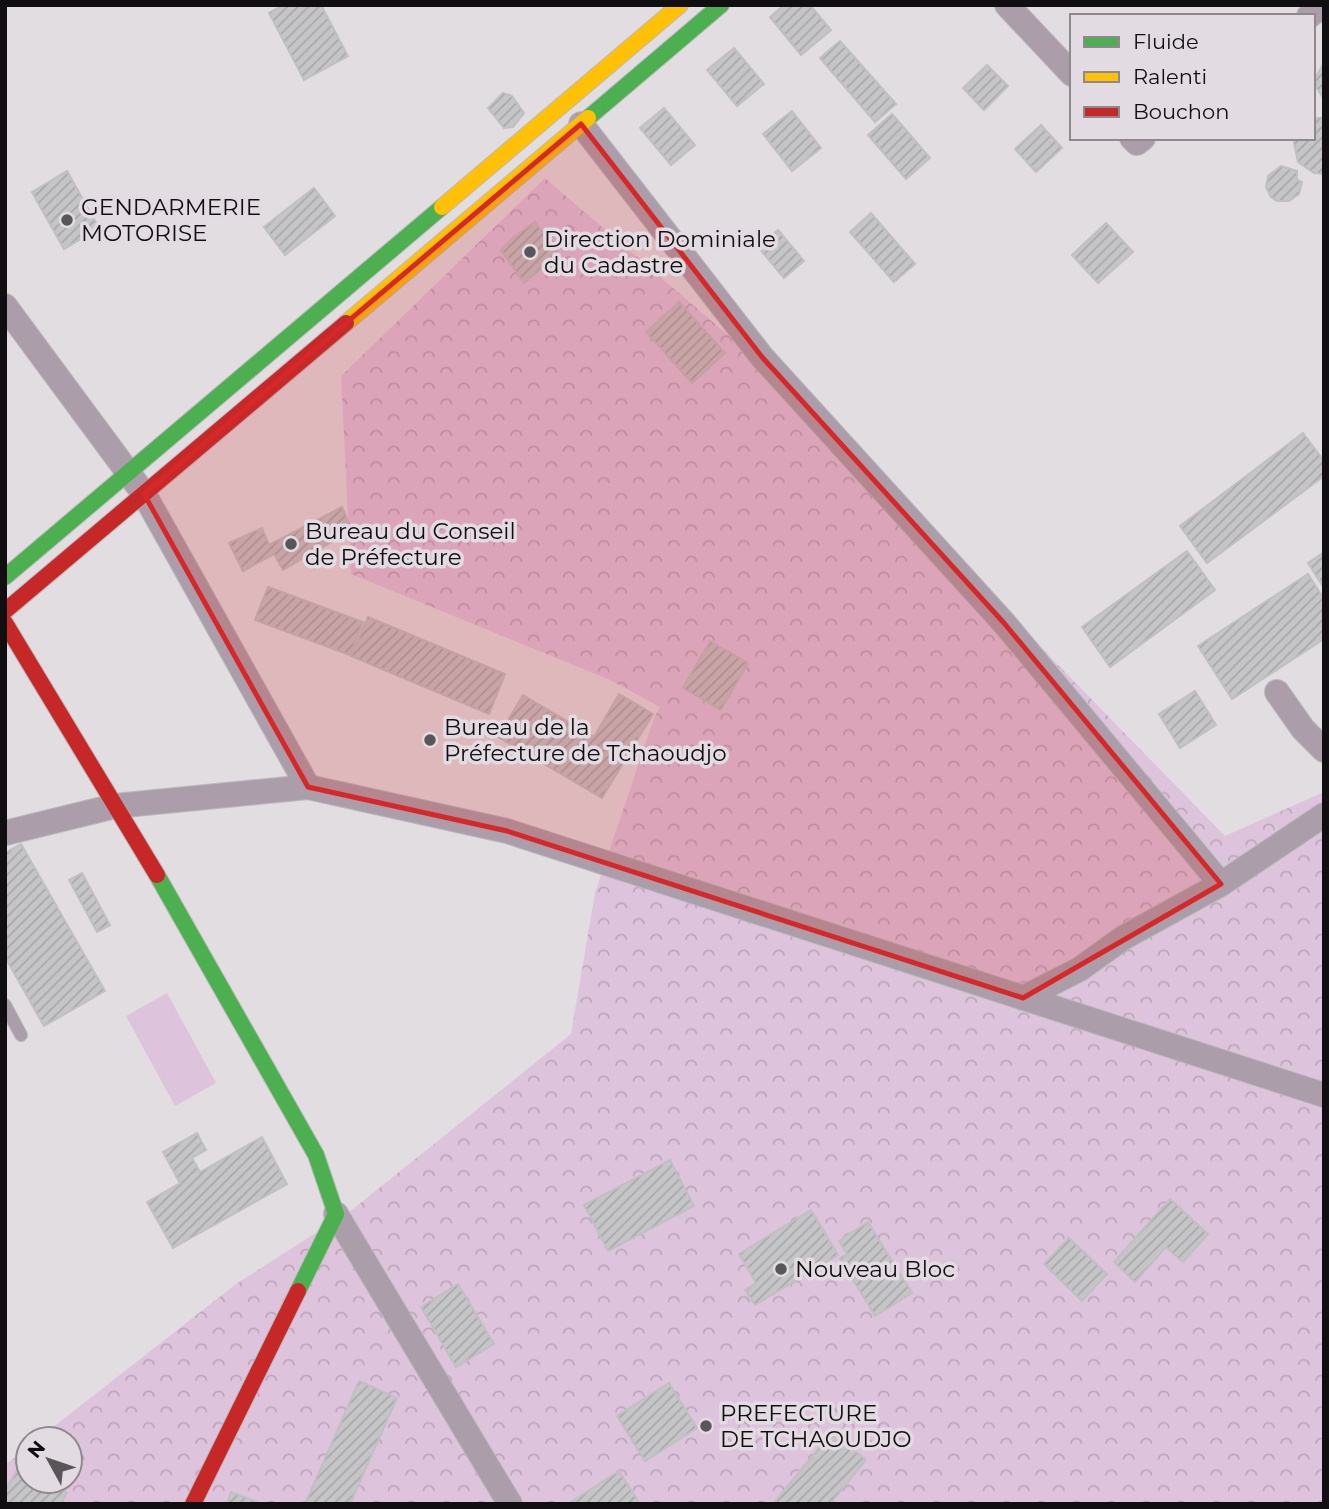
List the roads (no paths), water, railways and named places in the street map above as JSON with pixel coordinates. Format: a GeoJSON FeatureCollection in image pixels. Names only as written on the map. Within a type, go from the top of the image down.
{"type":"FeatureCollection","features":[{"type":"Feature","properties":{"kind":"main road"},"geometry":{"type":"LineString","coordinates":[[5,578],[680,5]]}},
{"type":"Feature","properties":{"kind":"main road"},"geometry":{"type":"LineString","coordinates":[[5,611],[721,5]]}},
{"type":"Feature","properties":{"kind":"main road"},"geometry":{"type":"LineString","coordinates":[[5,623],[115,806],[316,1155],[336,1214],[193,1504]]}},
{"type":"Feature","properties":{"kind":"street"},"geometry":{"type":"LineString","coordinates":[[1007,5],[1070,72]]}},
{"type":"Feature","properties":{"kind":"street"},"geometry":{"type":"LineString","coordinates":[[581,124],[762,357],[1004,623],[1221,884]]}},
{"type":"Feature","properties":{"kind":"street"},"geometry":{"type":"LineString","coordinates":[[5,306],[144,494],[308,787]]}},
{"type":"Feature","properties":{"kind":"street"},"geometry":{"type":"LineString","coordinates":[[1278,692],[1303,729],[1324,750]]}},
{"type":"Feature","properties":{"kind":"street"},"geometry":{"type":"LineString","coordinates":[[5,833],[115,806],[308,787],[507,831],[1324,1095]]}},
{"type":"Feature","properties":{"kind":"street"},"geometry":{"type":"LineString","coordinates":[[1023,998],[1080,969],[1123,938],[1221,884],[1324,815]]}},
{"type":"Feature","properties":{"kind":"street"},"geometry":{"type":"LineString","coordinates":[[336,1214],[510,1504]]}},
{"type":"Feature","properties":{"kind":"lane"},"geometry":{"type":"LineString","coordinates":[[5,1005],[21,1035]]}},
{"type":"Feature","properties":{"kind":"place","name":"GENDARMERIE MOTORISE"},"geometry":{"type":"Point","coordinates":[67,220]}},
{"type":"Feature","properties":{"kind":"place","name":"Direction Dominiale du Cadastre"},"geometry":{"type":"Point","coordinates":[530,252]}},
{"type":"Feature","properties":{"kind":"place","name":"Bureau du Conseil de Préfecture"},"geometry":{"type":"Point","coordinates":[291,544]}},
{"type":"Feature","properties":{"kind":"place","name":"Bureau de la Préfecture de Tchaoudjo"},"geometry":{"type":"Point","coordinates":[430,740]}},
{"type":"Feature","properties":{"kind":"place","name":"Nouveau Bloc"},"geometry":{"type":"Point","coordinates":[781,1269]}},
{"type":"Feature","properties":{"kind":"place","name":"PREFECTURE DE TCHAOUDJO"},"geometry":{"type":"Point","coordinates":[706,1426]}}]}
